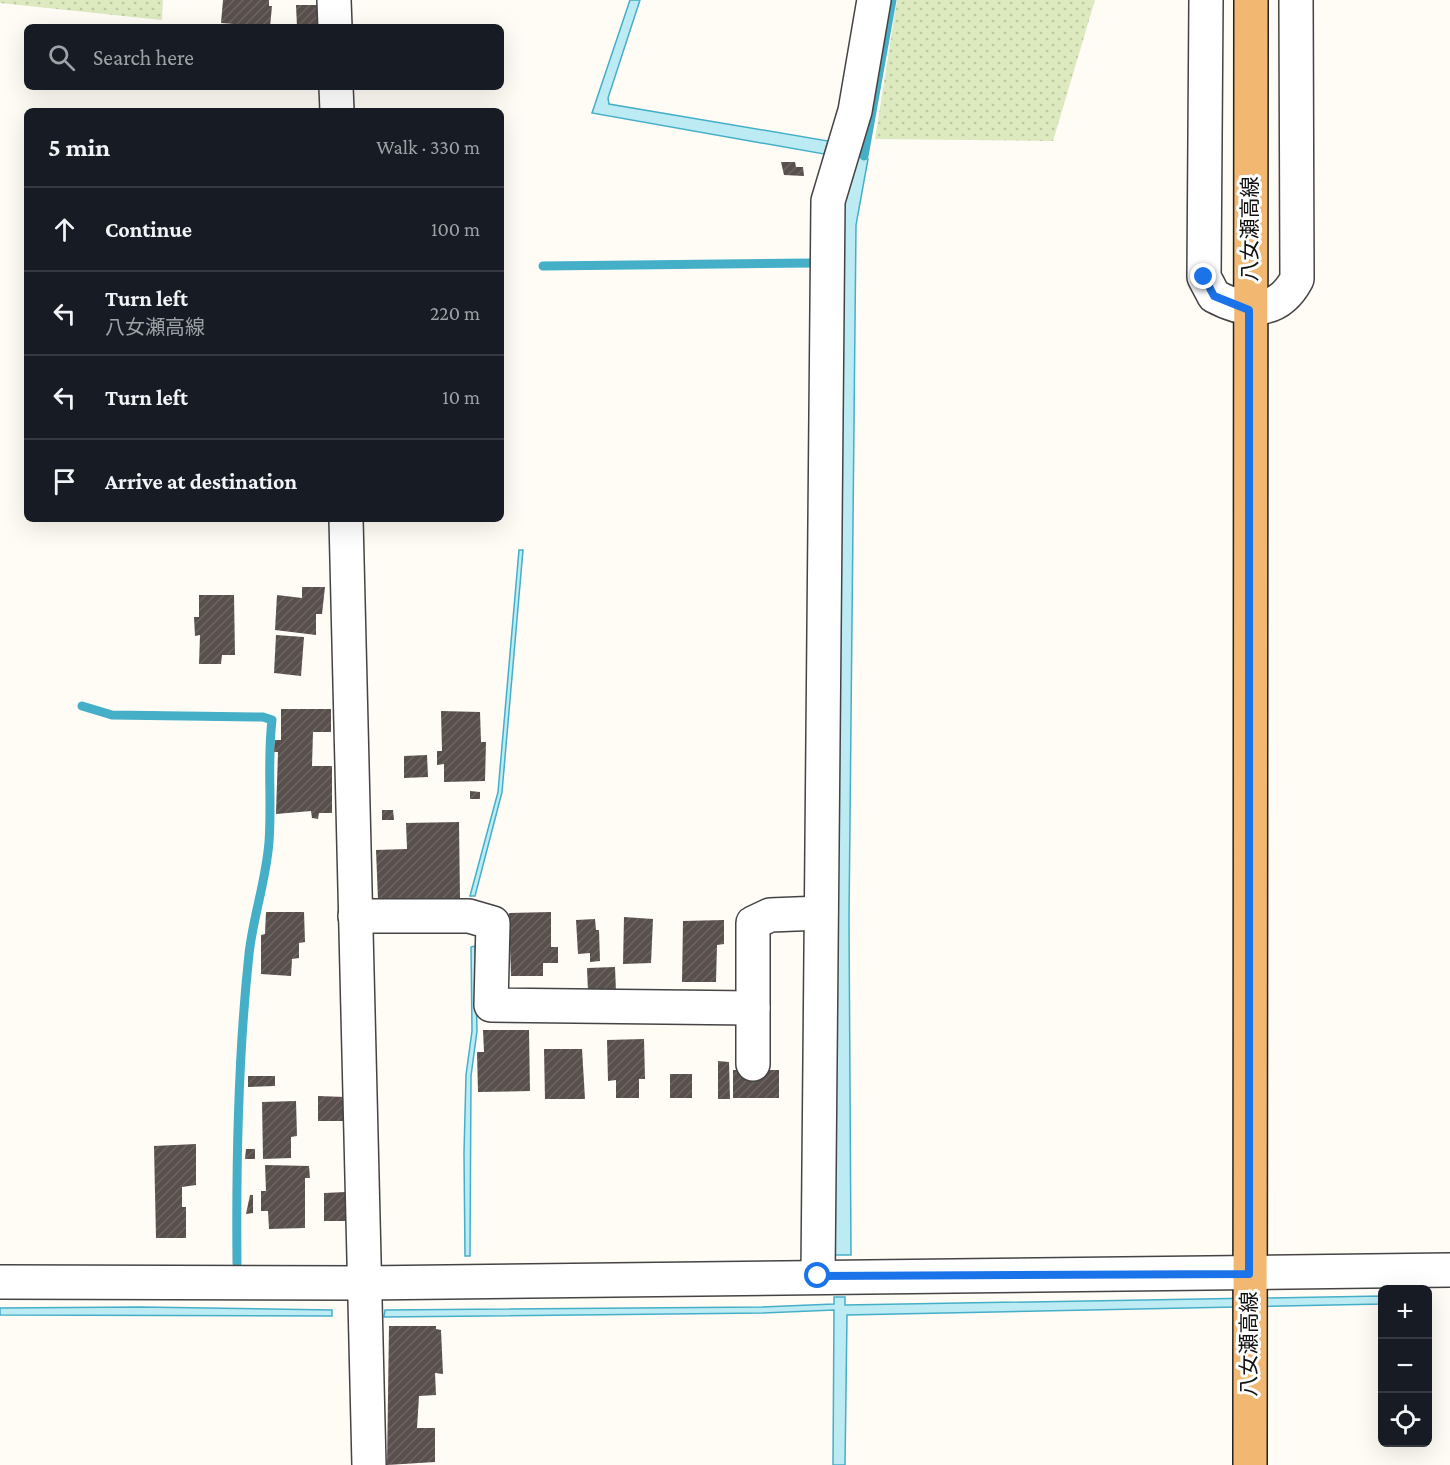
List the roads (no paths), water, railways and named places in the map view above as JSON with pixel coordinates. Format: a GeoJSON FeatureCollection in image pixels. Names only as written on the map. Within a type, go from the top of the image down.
{"type":"FeatureCollection","features":[{"type":"Feature","properties":{"kind":"main road","name":"八女瀬高線"},"geometry":{"type":"LineString","coordinates":[[1250,1465],[1251,0]]}},
{"type":"Feature","properties":{"kind":"street"},"geometry":{"type":"LineString","coordinates":[[334,0],[335,24]]}},
{"type":"Feature","properties":{"kind":"street"},"geometry":{"type":"LineString","coordinates":[[818,1276],[828,201],[855,111],[874,0]]}},
{"type":"Feature","properties":{"kind":"street"},"geometry":{"type":"LineString","coordinates":[[1206,0],[1204,277],[1214,296],[1249,310],[1278,302],[1289,295],[1296,279],[1296,0]]}},
{"type":"Feature","properties":{"kind":"street"},"geometry":{"type":"LineString","coordinates":[[336,90],[337,108]]}},
{"type":"Feature","properties":{"kind":"street"},"geometry":{"type":"LineString","coordinates":[[346,522],[369,1465]]}},
{"type":"Feature","properties":{"kind":"street"},"geometry":{"type":"LineString","coordinates":[[753,1064],[753,923],[770,915],[821,913]]}},
{"type":"Feature","properties":{"kind":"street"},"geometry":{"type":"LineString","coordinates":[[355,916],[470,916],[493,923],[491,1005],[753,1008]]}},
{"type":"Feature","properties":{"kind":"street"},"geometry":{"type":"LineString","coordinates":[[0,1282],[364,1283],[1450,1270]]}},
{"type":"Feature","properties":{"kind":"water"},"geometry":{"type":"Polygon","coordinates":[[[630,0],[640,0],[608,98],[609,104],[828,141],[824,154],[592,113],[630,0]]]}},
{"type":"Feature","properties":{"kind":"water"},"geometry":{"type":"Polygon","coordinates":[[[853,154],[868,159],[856,225],[849,919],[851,1255],[833,1255],[840,225],[853,154]]]}},
{"type":"Feature","properties":{"kind":"water"},"geometry":{"type":"Polygon","coordinates":[[[519,550],[523,550],[502,792],[475,896],[470,896],[498,792],[519,550]]]}},
{"type":"Feature","properties":{"kind":"water"},"geometry":{"type":"Polygon","coordinates":[[[475,946],[477,1031],[471,1076],[470,1256],[465,1256],[466,1075],[472,1031],[471,947],[475,946]]]}},
{"type":"Feature","properties":{"kind":"water"},"geometry":{"type":"Polygon","coordinates":[[[1378,1296],[1378,1304],[847,1315],[845,1465],[833,1465],[834,1310],[763,1313],[384,1317],[385,1310],[762,1307],[834,1304],[834,1297],[845,1297],[845,1305],[1378,1296]]]}},
{"type":"Feature","properties":{"kind":"water"},"geometry":{"type":"Polygon","coordinates":[[[141,1307],[332,1310],[332,1316],[0,1315],[0,1308],[141,1307]]]}},
{"type":"Feature","properties":{"kind":"waterway"},"geometry":{"type":"LineString","coordinates":[[864,156],[892,0]]}},
{"type":"Feature","properties":{"kind":"waterway"},"geometry":{"type":"LineString","coordinates":[[543,266],[813,263]]}},
{"type":"Feature","properties":{"kind":"waterway"},"geometry":{"type":"LineString","coordinates":[[82,706],[112,715],[263,717],[272,720],[269,842],[251,940],[242,1031],[237,1147],[237,1263]]}}]}
